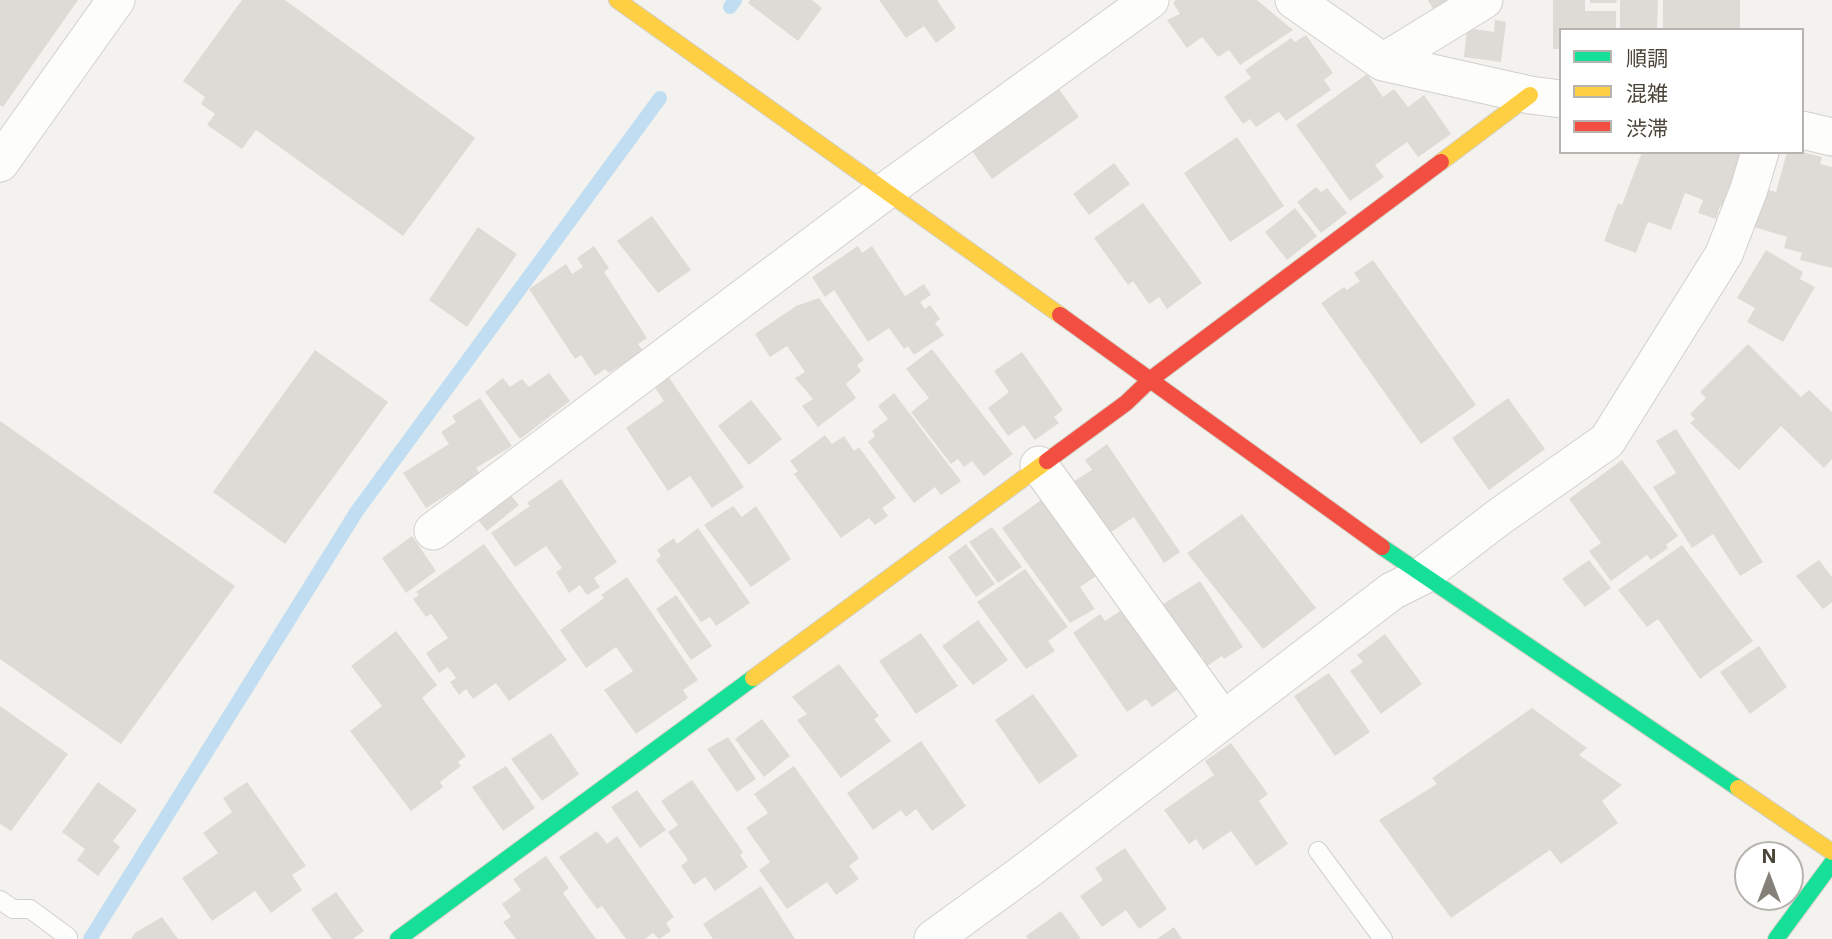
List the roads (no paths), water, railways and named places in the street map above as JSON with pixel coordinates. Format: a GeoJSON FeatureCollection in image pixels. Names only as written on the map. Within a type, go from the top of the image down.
{"type":"FeatureCollection","features":[{"type":"Feature","properties":{"kind":"street"},"geometry":{"type":"LineString","coordinates":[[0,163],[116,0]]}},
{"type":"Feature","properties":{"kind":"street"},"geometry":{"type":"LineString","coordinates":[[617,0],[1151,379],[1422,576],[1832,852]]}},
{"type":"Feature","properties":{"kind":"street"},"geometry":{"type":"LineString","coordinates":[[433,531],[884,192],[1150,0]]}},
{"type":"Feature","properties":{"kind":"street"},"geometry":{"type":"LineString","coordinates":[[1294,0],[1382,62],[1545,97]]}},
{"type":"Feature","properties":{"kind":"street"},"geometry":{"type":"LineString","coordinates":[[1382,62],[1484,0]]}},
{"type":"Feature","properties":{"kind":"street"},"geometry":{"type":"LineString","coordinates":[[398,939],[1126,403],[1151,379],[1545,97]]}},
{"type":"Feature","properties":{"kind":"street"},"geometry":{"type":"LineString","coordinates":[[1804,130],[1832,137]]}},
{"type":"Feature","properties":{"kind":"street"},"geometry":{"type":"LineString","coordinates":[[933,939],[1029,869],[1392,591],[1422,576],[1499,517],[1607,441],[1724,254],[1759,154]]}},
{"type":"Feature","properties":{"kind":"street"},"geometry":{"type":"LineString","coordinates":[[1039,466],[1223,720]]}},
{"type":"Feature","properties":{"kind":"street"},"geometry":{"type":"LineString","coordinates":[[1776,939],[1832,863]]}},
{"type":"Feature","properties":{"kind":"lane"},"geometry":{"type":"LineString","coordinates":[[1318,851],[1383,939]]}},
{"type":"Feature","properties":{"kind":"lane"},"geometry":{"type":"LineString","coordinates":[[0,900],[13,909],[30,909],[68,937]]}},
{"type":"Feature","properties":{"kind":"waterway"},"geometry":{"type":"LineString","coordinates":[[730,7],[735,0]]}},
{"type":"Feature","properties":{"kind":"waterway"},"geometry":{"type":"LineString","coordinates":[[90,939],[357,511],[660,98]]}}]}
